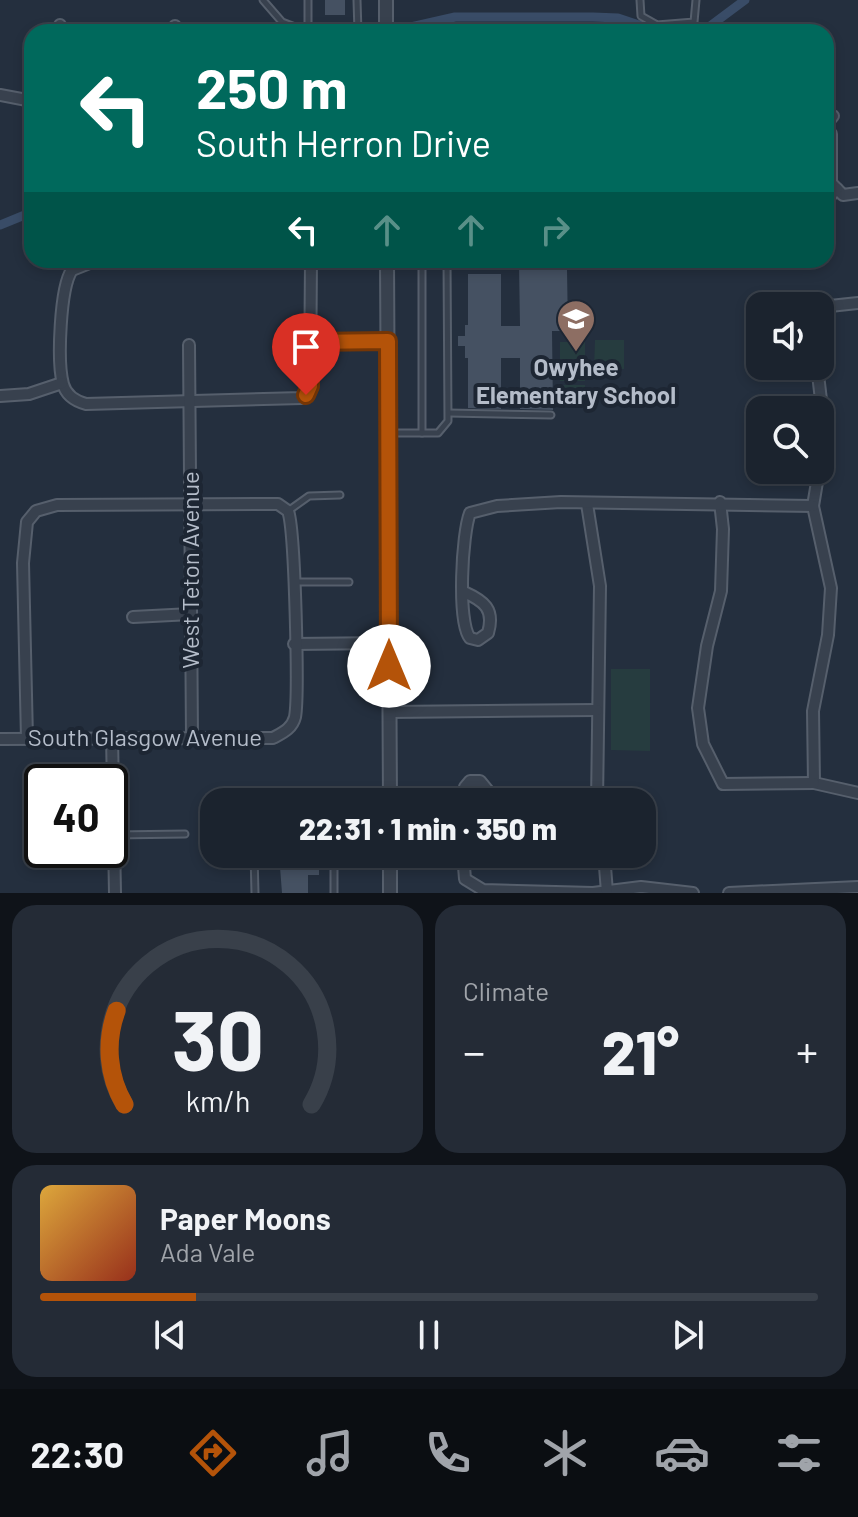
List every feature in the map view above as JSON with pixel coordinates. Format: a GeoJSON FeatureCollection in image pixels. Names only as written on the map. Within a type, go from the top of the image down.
{"type":"FeatureCollection","features":[{"type":"Feature","properties":{"kind":"street"},"geometry":{"type":"LineString","coordinates":[[386,0],[386,24]]}},
{"type":"Feature","properties":{"kind":"street"},"geometry":{"type":"LineString","coordinates":[[0,95],[24,100]]}},
{"type":"Feature","properties":{"kind":"street"},"geometry":{"type":"LineString","coordinates":[[834,186],[843,195],[858,193]]}},
{"type":"Feature","properties":{"kind":"street"},"geometry":{"type":"LineString","coordinates":[[834,192],[837,189]]}},
{"type":"Feature","properties":{"kind":"street"},"geometry":{"type":"LineString","coordinates":[[77,268],[72,270],[63,289],[62,383],[75,401],[86,404],[297,401],[306,395],[310,386],[311,268]]}},
{"type":"Feature","properties":{"kind":"street"},"geometry":{"type":"LineString","coordinates":[[387,268],[390,788]]}},
{"type":"Feature","properties":{"kind":"street"},"geometry":{"type":"LineString","coordinates":[[834,306],[858,303]]}},
{"type":"Feature","properties":{"kind":"street"},"geometry":{"type":"LineString","coordinates":[[310,342],[388,341]]}},
{"type":"Feature","properties":{"kind":"street","name":"West Teton Avenue"},"geometry":{"type":"LineString","coordinates":[[189,345],[192,737]]}},
{"type":"Feature","properties":{"kind":"street"},"geometry":{"type":"LineString","coordinates":[[0,396],[29,394],[62,383]]}},
{"type":"Feature","properties":{"kind":"street"},"geometry":{"type":"LineString","coordinates":[[814,783],[813,711],[828,635],[831,588],[813,506],[817,484]]}},
{"type":"Feature","properties":{"kind":"street"},"geometry":{"type":"LineString","coordinates":[[464,592],[464,528],[470,513],[497,506],[720,502],[813,506]]}},
{"type":"Feature","properties":{"kind":"street"},"geometry":{"type":"LineString","coordinates":[[720,502],[723,529],[721,591],[700,698],[703,744],[723,784],[814,783],[858,793]]}},
{"type":"Feature","properties":{"kind":"street"},"geometry":{"type":"LineString","coordinates":[[27,739],[23,563],[27,522],[36,511],[57,505],[278,504],[288,511],[294,644],[389,643]]}},
{"type":"Feature","properties":{"kind":"street"},"geometry":{"type":"LineString","coordinates":[[587,504],[600,586],[597,788]]}},
{"type":"Feature","properties":{"kind":"street"},"geometry":{"type":"LineString","coordinates":[[133,617],[191,614]]}},
{"type":"Feature","properties":{"kind":"street","name":"South Glasgow Avenue"},"geometry":{"type":"LineString","coordinates":[[0,739],[273,738],[289,729],[295,719],[294,644]]}},
{"type":"Feature","properties":{"kind":"street"},"geometry":{"type":"LineString","coordinates":[[390,712],[597,710]]}},
{"type":"Feature","properties":{"kind":"street"},"geometry":{"type":"LineString","coordinates":[[112,737],[112,764]]}},
{"type":"Feature","properties":{"kind":"street"},"geometry":{"type":"LineString","coordinates":[[465,788],[470,781],[480,781],[488,788]]}},
{"type":"Feature","properties":{"kind":"street"},"geometry":{"type":"LineString","coordinates":[[114,868],[115,893]]}},
{"type":"Feature","properties":{"kind":"street"},"geometry":{"type":"LineString","coordinates":[[390,868],[390,893]]}},
{"type":"Feature","properties":{"kind":"street"},"geometry":{"type":"LineString","coordinates":[[464,868],[465,879],[483,890],[607,892],[641,887],[693,893]]}},
{"type":"Feature","properties":{"kind":"street"},"geometry":{"type":"LineString","coordinates":[[605,868],[607,892]]}},
{"type":"Feature","properties":{"kind":"street"},"geometry":{"type":"LineString","coordinates":[[729,893],[858,887]]}},
{"type":"Feature","properties":{"kind":"lane"},"geometry":{"type":"LineString","coordinates":[[263,0],[287,24]]}},
{"type":"Feature","properties":{"kind":"lane"},"geometry":{"type":"LineString","coordinates":[[308,0],[308,24]]}},
{"type":"Feature","properties":{"kind":"lane"},"geometry":{"type":"LineString","coordinates":[[357,0],[358,24]]}},
{"type":"Feature","properties":{"kind":"lane"},"geometry":{"type":"LineString","coordinates":[[640,0],[641,16],[655,24]]}},
{"type":"Feature","properties":{"kind":"lane"},"geometry":{"type":"LineString","coordinates":[[669,24],[694,22],[696,0]]}},
{"type":"Feature","properties":{"kind":"lane"},"geometry":{"type":"LineString","coordinates":[[422,268],[422,433]]}},
{"type":"Feature","properties":{"kind":"lane"},"geometry":{"type":"LineString","coordinates":[[388,433],[422,433],[445,428],[449,413],[447,268]]}},
{"type":"Feature","properties":{"kind":"lane"},"geometry":{"type":"LineString","coordinates":[[449,413],[551,415]]}},
{"type":"Feature","properties":{"kind":"lane"},"geometry":{"type":"LineString","coordinates":[[288,511],[309,496],[340,495]]}},
{"type":"Feature","properties":{"kind":"lane"},"geometry":{"type":"LineString","coordinates":[[292,582],[349,582]]}},
{"type":"Feature","properties":{"kind":"lane"},"geometry":{"type":"LineString","coordinates":[[128,830],[185,834]]}},
{"type":"Feature","properties":{"kind":"lane"},"geometry":{"type":"LineString","coordinates":[[254,868],[255,893]]}},
{"type":"Feature","properties":{"kind":"lane"},"geometry":{"type":"LineString","coordinates":[[334,868],[334,893]]}},
{"type":"Feature","properties":{"kind":"green space"},"geometry":{"type":"Polygon","coordinates":[[[595,340],[624,340],[624,369],[594,368],[595,340]]]}},
{"type":"Feature","properties":{"kind":"green space"},"geometry":{"type":"Polygon","coordinates":[[[560,342],[585,342],[585,359],[560,359],[560,342]]]}},
{"type":"Feature","properties":{"kind":"green space"},"geometry":{"type":"Polygon","coordinates":[[[560,363],[585,363],[585,381],[560,381],[560,363]]]}},
{"type":"Feature","properties":{"kind":"green space"},"geometry":{"type":"Polygon","coordinates":[[[560,385],[585,385],[585,402],[560,402],[560,385]]]}},
{"type":"Feature","properties":{"kind":"green space"},"geometry":{"type":"Polygon","coordinates":[[[611,669],[650,669],[650,751],[611,750],[611,669]]]}},
{"type":"Feature","properties":{"kind":"building"},"geometry":{"type":"Polygon","coordinates":[[[325,0],[345,0],[345,15],[325,15],[325,0]]]}},
{"type":"Feature","properties":{"kind":"building"},"geometry":{"type":"Polygon","coordinates":[[[519,268],[567,269],[568,331],[552,331],[553,410],[520,409],[520,358],[501,358],[501,409],[468,408],[468,358],[465,358],[465,346],[458,346],[458,336],[465,336],[465,325],[468,325],[468,274],[501,274],[501,326],[520,326],[519,268]]]}},
{"type":"Feature","properties":{"kind":"building"},"geometry":{"type":"Polygon","coordinates":[[[280,868],[319,868],[319,875],[308,875],[308,893],[282,893],[280,868]]]}},
{"type":"Feature","properties":{"kind":"waterway"},"geometry":{"type":"LineString","coordinates":[[713,24],[745,0]]}},
{"type":"Feature","properties":{"kind":"waterway"},"geometry":{"type":"LineString","coordinates":[[424,24],[455,17],[593,17],[618,18],[636,24]]}},
{"type":"Feature","properties":{"kind":"waterway"},"geometry":{"type":"LineString","coordinates":[[0,225],[24,215]]}},
{"type":"Feature","properties":{"kind":"place","name":"Owyhee Elementary School"},"geometry":{"type":"Point","coordinates":[576,353]}},
{"type":"Feature","properties":{"kind":"route"},"geometry":{"type":"LineString","coordinates":[[306,395],[310,386],[310,342],[388,341],[389,666]]}}]}
